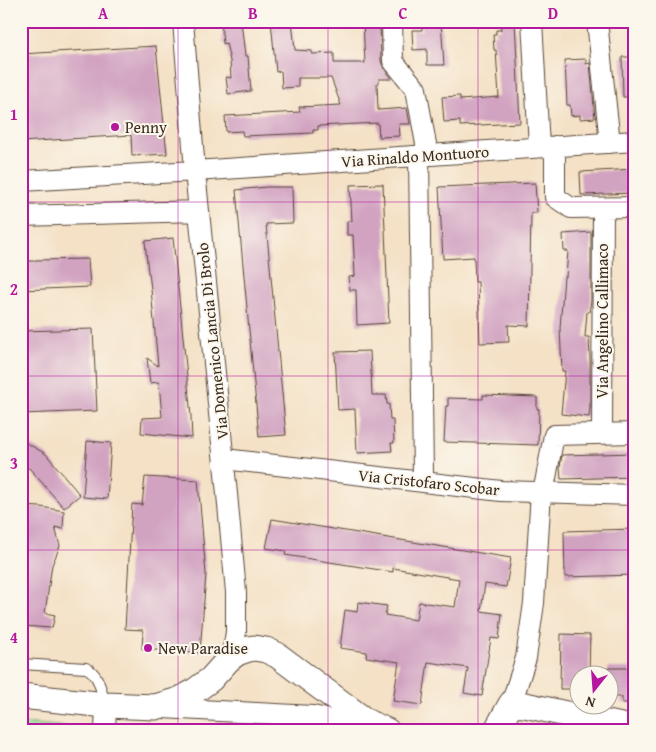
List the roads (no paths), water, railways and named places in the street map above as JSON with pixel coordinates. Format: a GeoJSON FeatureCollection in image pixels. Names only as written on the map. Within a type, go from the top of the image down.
{"type":"FeatureCollection","features":[{"type":"Feature","properties":{"kind":"street","name":"Via Domenico Lancia Di Brolo"},"geometry":{"type":"LineString","coordinates":[[183,21],[236,592],[236,632],[234,645],[211,689],[211,695],[216,704],[247,713]]}},
{"type":"Feature","properties":{"kind":"street"},"geometry":{"type":"LineString","coordinates":[[392,21],[393,60],[416,89],[423,155],[423,475],[425,482]]}},
{"type":"Feature","properties":{"kind":"street"},"geometry":{"type":"LineString","coordinates":[[543,21],[532,21],[555,197],[571,208],[635,207]]}},
{"type":"Feature","properties":{"kind":"street"},"geometry":{"type":"LineString","coordinates":[[597,21],[610,142]]}},
{"type":"Feature","properties":{"kind":"street","name":"Via Rinaldo Montuoro"},"geometry":{"type":"LineString","coordinates":[[21,180],[196,171],[635,141]]}},
{"type":"Feature","properties":{"kind":"street","name":"Via Angelino Callimaco"},"geometry":{"type":"LineString","coordinates":[[602,434],[603,208]]}},
{"type":"Feature","properties":{"kind":"street"},"geometry":{"type":"LineString","coordinates":[[21,216],[200,211]]}},
{"type":"Feature","properties":{"kind":"street"},"geometry":{"type":"LineString","coordinates":[[496,731],[511,704],[526,658],[534,603],[541,492],[545,483],[554,435],[635,433]]}},
{"type":"Feature","properties":{"kind":"street","name":"Via Cristofaro Scobar"},"geometry":{"type":"LineString","coordinates":[[224,459],[501,491],[635,495]]}},
{"type":"Feature","properties":{"kind":"street"},"geometry":{"type":"LineString","coordinates":[[155,707],[179,700],[192,693],[211,679],[237,653],[249,648],[260,648],[272,652],[369,728]]}},
{"type":"Feature","properties":{"kind":"street"},"geometry":{"type":"LineString","coordinates":[[21,696],[106,704],[314,716],[369,728]]}},
{"type":"Feature","properties":{"kind":"street"},"geometry":{"type":"LineString","coordinates":[[105,731],[106,704]]}},
{"type":"Feature","properties":{"kind":"street"},"geometry":{"type":"LineString","coordinates":[[511,704],[525,705],[635,729]]}},
{"type":"Feature","properties":{"kind":"lane"},"geometry":{"type":"LineString","coordinates":[[21,664],[92,670],[106,704]]}},
{"type":"Feature","properties":{"kind":"place","name":"Penny"},"geometry":{"type":"Point","coordinates":[115,127]}},
{"type":"Feature","properties":{"kind":"place","name":"New Paradise"},"geometry":{"type":"Point","coordinates":[148,648]}}]}
